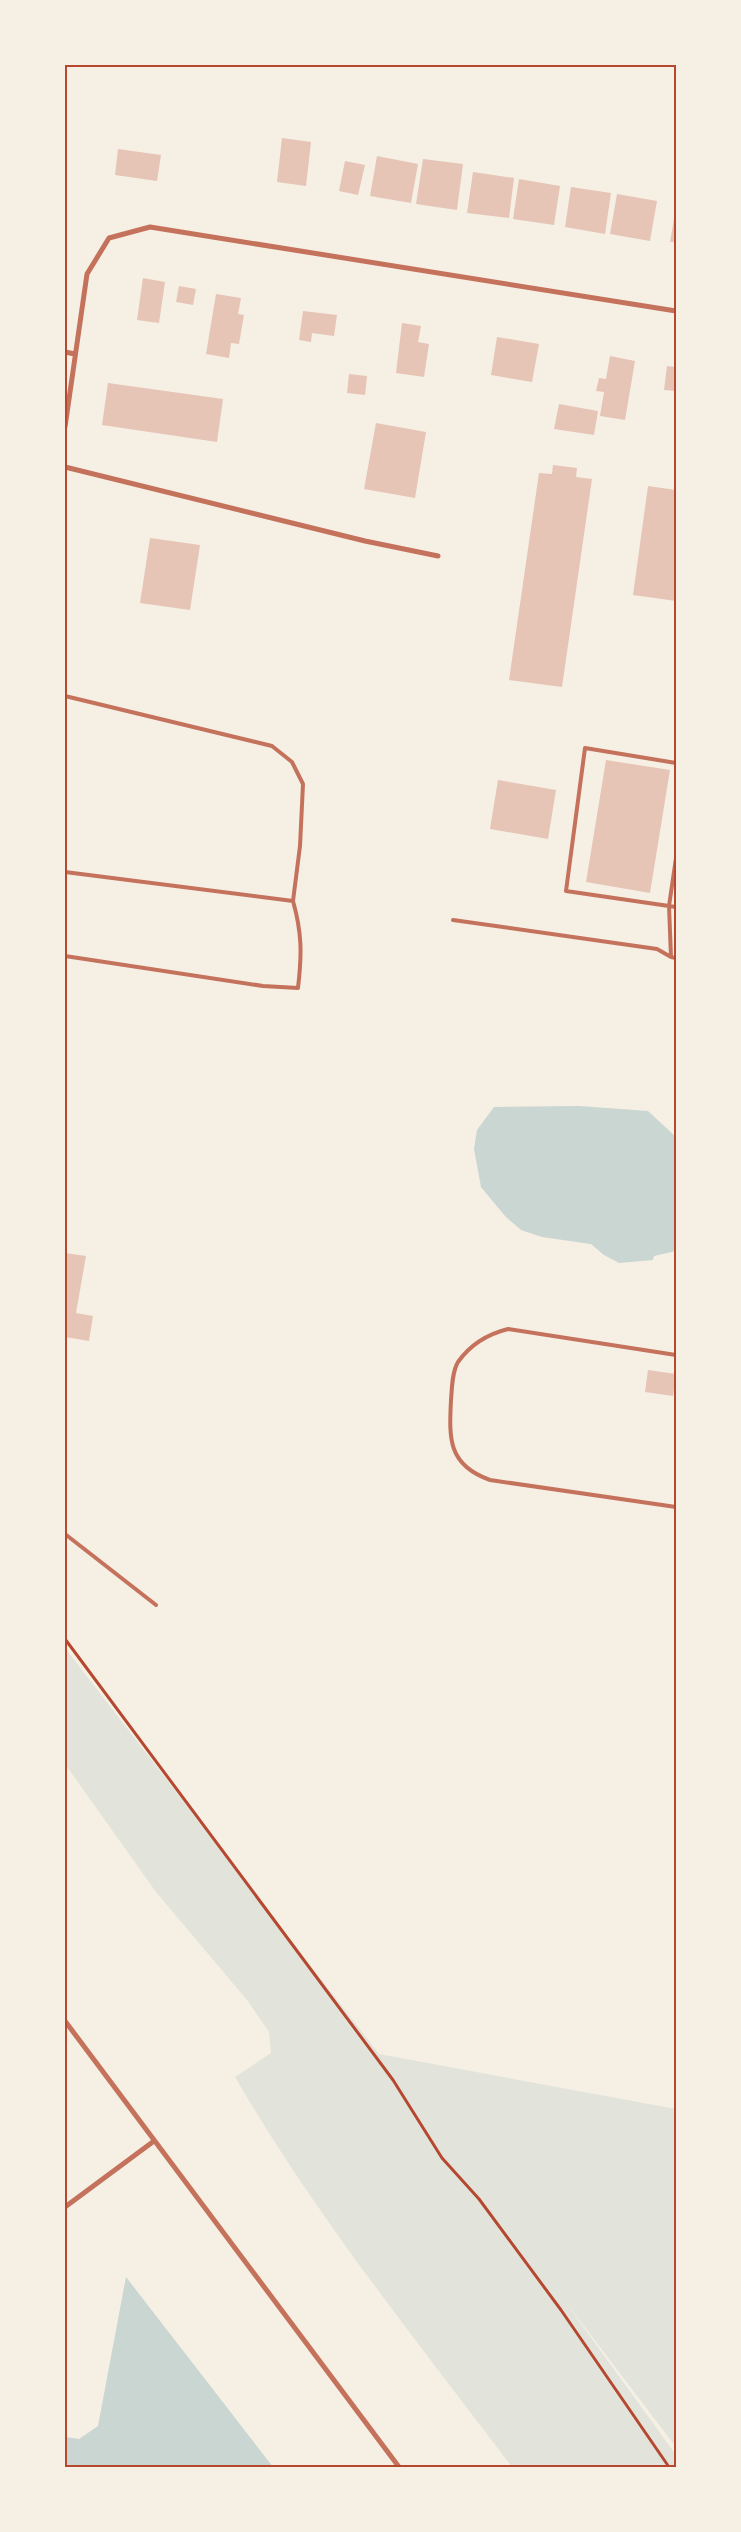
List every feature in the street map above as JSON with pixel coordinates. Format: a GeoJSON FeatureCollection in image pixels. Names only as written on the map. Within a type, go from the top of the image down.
{"type":"FeatureCollection","features":[{"type":"Feature","properties":{"kind":"street"},"geometry":{"type":"LineString","coordinates":[[65,427],[87,274],[109,238],[150,227],[676,311]]}},
{"type":"Feature","properties":{"kind":"street"},"geometry":{"type":"LineString","coordinates":[[65,352],[75,354]]}},
{"type":"Feature","properties":{"kind":"street"},"geometry":{"type":"LineString","coordinates":[[65,467],[365,541],[438,556]]}},
{"type":"Feature","properties":{"kind":"street"},"geometry":{"type":"LineString","coordinates":[[65,2022],[399,2467]]}},
{"type":"Feature","properties":{"kind":"street"},"geometry":{"type":"LineString","coordinates":[[65,2207],[154,2141]]}},
{"type":"Feature","properties":{"kind":"lane"},"geometry":{"type":"LineString","coordinates":[[65,696],[272,746],[292,762],[303,784],[300,846],[293,901],[300,926],[302,952],[298,988],[263,986],[65,956]]}},
{"type":"Feature","properties":{"kind":"lane"},"geometry":{"type":"LineString","coordinates":[[676,763],[585,748],[566,891],[676,907]]}},
{"type":"Feature","properties":{"kind":"lane"},"geometry":{"type":"LineString","coordinates":[[674,957],[669,906],[676,858]]}},
{"type":"Feature","properties":{"kind":"lane"},"geometry":{"type":"LineString","coordinates":[[65,872],[293,901]]}},
{"type":"Feature","properties":{"kind":"lane"},"geometry":{"type":"LineString","coordinates":[[453,920],[657,949],[674,957]]}},
{"type":"Feature","properties":{"kind":"lane"},"geometry":{"type":"LineString","coordinates":[[676,1355],[508,1329],[498,1332],[468,1350],[457,1364],[452,1386],[449,1435],[453,1450],[474,1475],[490,1480],[676,1507]]}},
{"type":"Feature","properties":{"kind":"lane"},"geometry":{"type":"LineString","coordinates":[[65,1534],[156,1605]]}},
{"type":"Feature","properties":{"kind":"path"},"geometry":{"type":"LineString","coordinates":[[65,1639],[393,2080],[442,2158],[478,2199],[561,2310],[669,2467]]}},
{"type":"Feature","properties":{"kind":"shaded area"},"geometry":{"type":"Polygon","coordinates":[[[579,1106],[648,1111],[676,1137],[676,1251],[654,1256],[653,1260],[619,1263],[604,1255],[591,1244],[542,1237],[521,1230],[505,1216],[481,1187],[474,1149],[477,1130],[494,1107],[579,1106]]]}},
{"type":"Feature","properties":{"kind":"shaded area"},"geometry":{"type":"Polygon","coordinates":[[[65,1648],[379,2054],[676,2109],[676,2447],[564,2300],[676,2455],[676,2467],[512,2467],[403,2324],[332,2228],[235,2077],[271,2053],[269,2032],[247,2000],[156,1892],[65,1764],[65,1648]]]}},
{"type":"Feature","properties":{"kind":"shaded area"},"geometry":{"type":"Polygon","coordinates":[[[126,2277],[273,2467],[65,2467],[65,2437],[79,2439],[98,2426],[126,2277]]]}},
{"type":"Feature","properties":{"kind":"building"},"geometry":{"type":"Polygon","coordinates":[[[282,138],[311,142],[306,186],[277,182],[282,138]]]}},
{"type":"Feature","properties":{"kind":"building"},"geometry":{"type":"Polygon","coordinates":[[[118,149],[161,155],[157,181],[115,175],[118,149]]]}},
{"type":"Feature","properties":{"kind":"building"},"geometry":{"type":"Polygon","coordinates":[[[377,156],[418,164],[411,203],[370,196],[377,156]]]}},
{"type":"Feature","properties":{"kind":"building"},"geometry":{"type":"Polygon","coordinates":[[[423,159],[463,164],[457,210],[416,204],[423,159]]]}},
{"type":"Feature","properties":{"kind":"building"},"geometry":{"type":"Polygon","coordinates":[[[345,161],[365,165],[358,195],[339,191],[345,161]]]}},
{"type":"Feature","properties":{"kind":"building"},"geometry":{"type":"Polygon","coordinates":[[[473,172],[514,178],[509,218],[467,213],[473,172]]]}},
{"type":"Feature","properties":{"kind":"building"},"geometry":{"type":"Polygon","coordinates":[[[519,179],[560,186],[554,225],[513,219],[519,179]]]}},
{"type":"Feature","properties":{"kind":"building"},"geometry":{"type":"Polygon","coordinates":[[[571,187],[611,193],[605,234],[565,227],[571,187]]]}},
{"type":"Feature","properties":{"kind":"building"},"geometry":{"type":"Polygon","coordinates":[[[617,194],[657,201],[650,241],[610,234],[617,194]]]}},
{"type":"Feature","properties":{"kind":"building"},"geometry":{"type":"Polygon","coordinates":[[[675,213],[676,242],[670,242],[675,213]]]}},
{"type":"Feature","properties":{"kind":"building"},"geometry":{"type":"Polygon","coordinates":[[[143,278],[165,282],[159,323],[137,320],[143,278]]]}},
{"type":"Feature","properties":{"kind":"building"},"geometry":{"type":"Polygon","coordinates":[[[179,286],[196,289],[193,305],[176,302],[179,286]]]}},
{"type":"Feature","properties":{"kind":"building"},"geometry":{"type":"Polygon","coordinates":[[[216,294],[241,298],[238,314],[244,315],[239,344],[231,343],[229,358],[206,354],[216,294]]]}},
{"type":"Feature","properties":{"kind":"building"},"geometry":{"type":"Polygon","coordinates":[[[303,311],[337,315],[334,336],[312,333],[311,342],[299,340],[303,311]]]}},
{"type":"Feature","properties":{"kind":"building"},"geometry":{"type":"Polygon","coordinates":[[[402,323],[421,326],[418,342],[429,344],[424,377],[396,373],[402,323]]]}},
{"type":"Feature","properties":{"kind":"building"},"geometry":{"type":"Polygon","coordinates":[[[497,337],[539,344],[532,382],[491,375],[497,337]]]}},
{"type":"Feature","properties":{"kind":"building"},"geometry":{"type":"Polygon","coordinates":[[[610,356],[635,361],[625,420],[600,416],[604,392],[596,391],[599,378],[606,379],[610,356]]]}},
{"type":"Feature","properties":{"kind":"building"},"geometry":{"type":"Polygon","coordinates":[[[667,366],[676,367],[676,391],[664,390],[667,366]]]}},
{"type":"Feature","properties":{"kind":"building"},"geometry":{"type":"Polygon","coordinates":[[[349,374],[367,376],[365,395],[347,393],[349,374]]]}},
{"type":"Feature","properties":{"kind":"building"},"geometry":{"type":"Polygon","coordinates":[[[108,383],[223,399],[217,442],[102,425],[108,383]]]}},
{"type":"Feature","properties":{"kind":"building"},"geometry":{"type":"Polygon","coordinates":[[[559,404],[598,411],[594,435],[554,429],[559,404]]]}},
{"type":"Feature","properties":{"kind":"building"},"geometry":{"type":"Polygon","coordinates":[[[376,423],[426,432],[415,498],[364,489],[376,423]]]}},
{"type":"Feature","properties":{"kind":"building"},"geometry":{"type":"Polygon","coordinates":[[[553,465],[577,468],[576,477],[592,479],[562,687],[509,680],[539,473],[552,474],[553,465]]]}},
{"type":"Feature","properties":{"kind":"building"},"geometry":{"type":"Polygon","coordinates":[[[648,486],[676,490],[676,601],[633,595],[648,486]]]}},
{"type":"Feature","properties":{"kind":"building"},"geometry":{"type":"Polygon","coordinates":[[[150,538],[200,545],[190,610],[140,603],[150,538]]]}},
{"type":"Feature","properties":{"kind":"building"},"geometry":{"type":"Polygon","coordinates":[[[606,760],[670,770],[650,893],[586,882],[606,760]]]}},
{"type":"Feature","properties":{"kind":"building"},"geometry":{"type":"Polygon","coordinates":[[[498,780],[556,790],[548,839],[490,829],[498,780]]]}},
{"type":"Feature","properties":{"kind":"building"},"geometry":{"type":"Polygon","coordinates":[[[65,1253],[86,1256],[76,1313],[93,1316],[89,1341],[65,1337],[65,1253]]]}},
{"type":"Feature","properties":{"kind":"building"},"geometry":{"type":"Polygon","coordinates":[[[648,1370],[676,1374],[673,1396],[645,1392],[648,1370]]]}}]}
